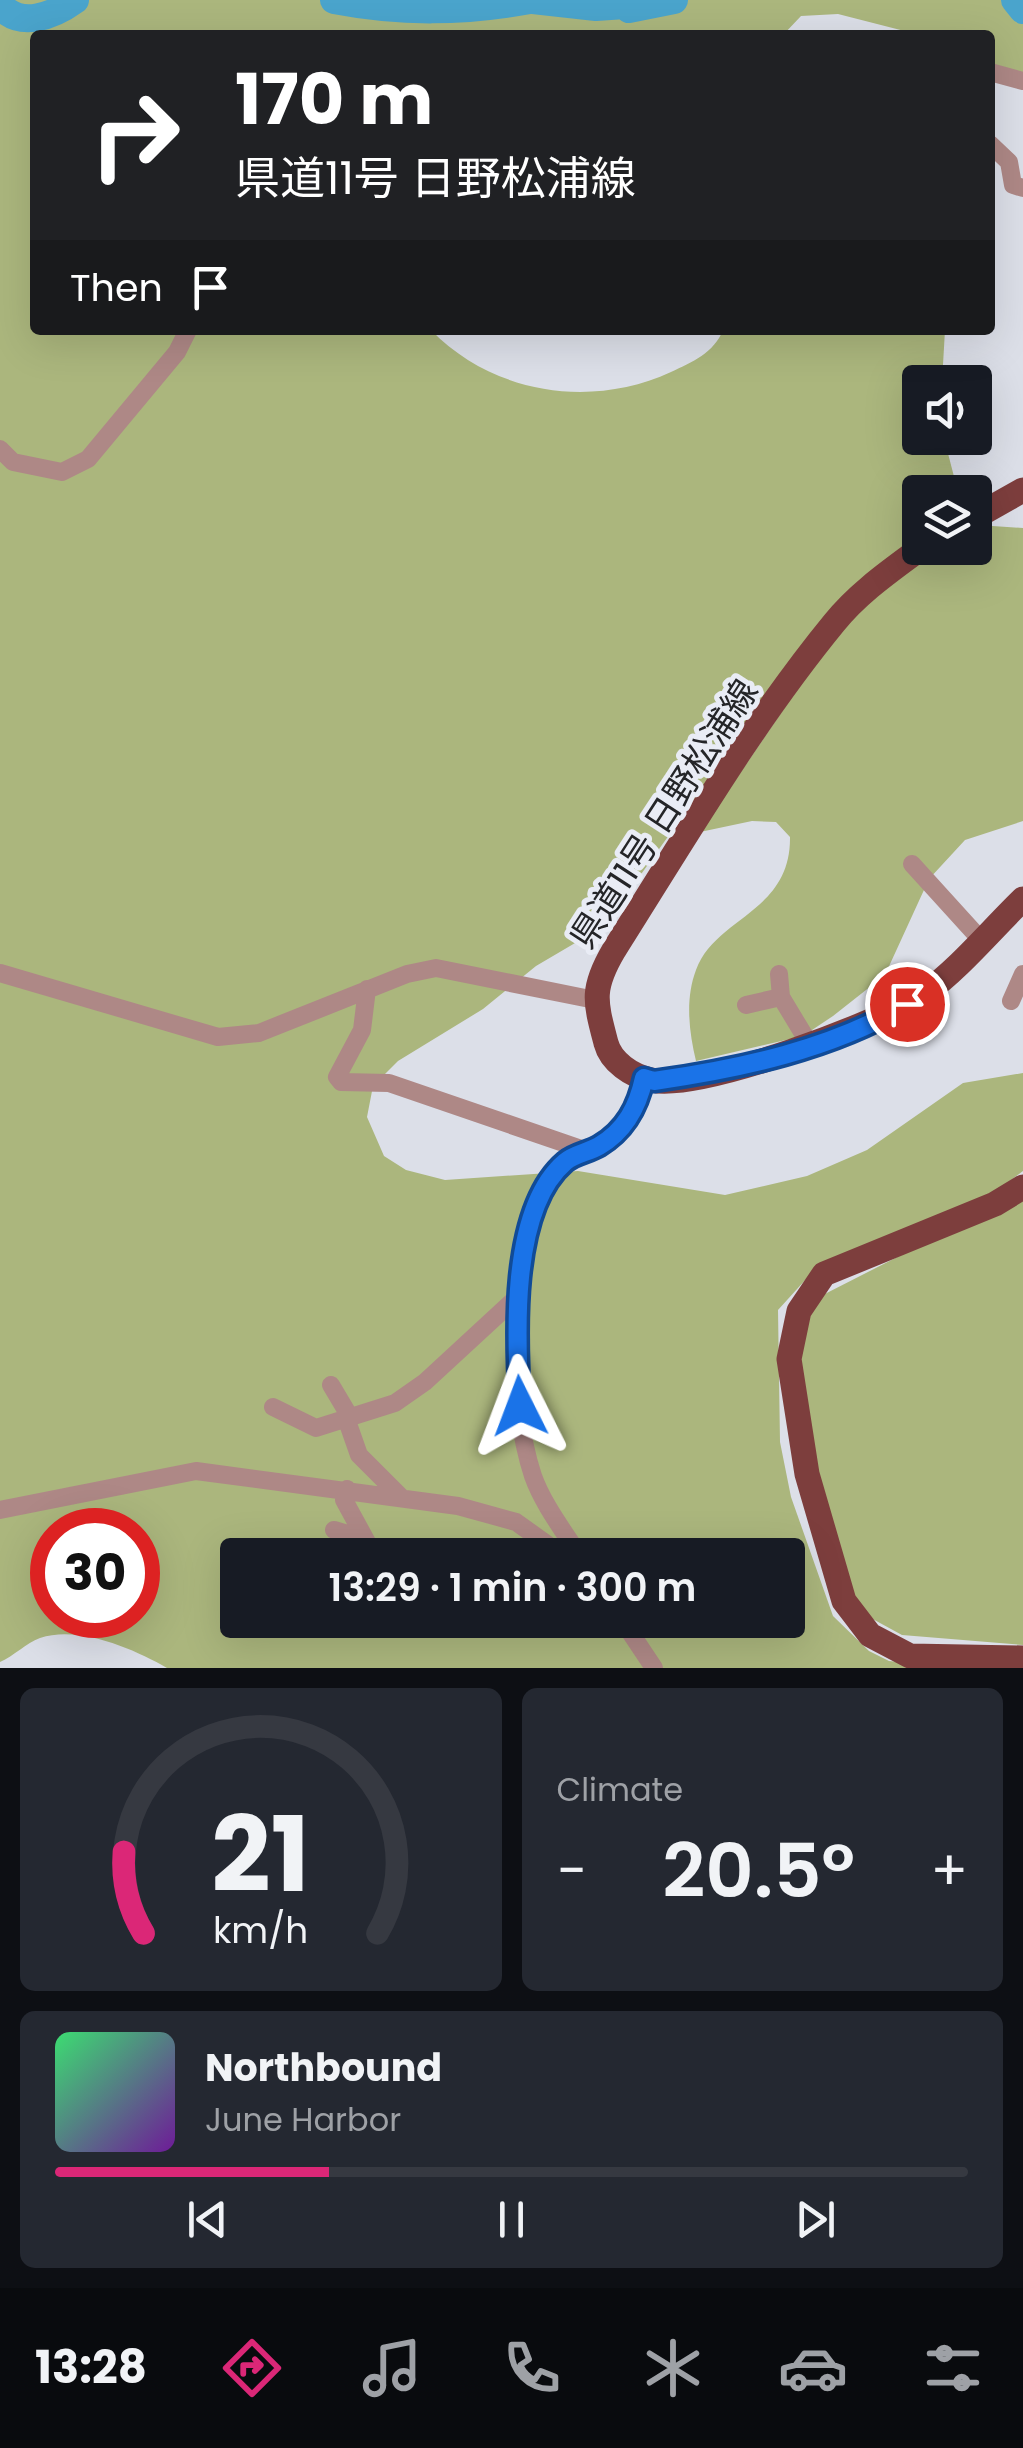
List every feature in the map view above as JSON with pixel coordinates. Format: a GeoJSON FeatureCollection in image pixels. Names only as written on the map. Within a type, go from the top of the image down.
{"type":"FeatureCollection","features":[{"type":"Feature","properties":{"kind":"main road"},"geometry":{"type":"LineString","coordinates":[[992,507],[1023,490]]}},
{"type":"Feature","properties":{"kind":"main road","name":"県道11号 日野松浦線"},"geometry":{"type":"LineString","coordinates":[[644,1078],[628,1071],[608,1052],[595,1000],[598,977],[716,789],[834,623],[870,586],[902,562]]}},
{"type":"Feature","properties":{"kind":"main road"},"geometry":{"type":"LineString","coordinates":[[644,1078],[654,1081],[715,1073],[810,1045],[901,1008],[927,992],[1023,899]]}},
{"type":"Feature","properties":{"kind":"main road"},"geometry":{"type":"LineString","coordinates":[[1023,1187],[994,1204],[824,1274],[799,1311],[789,1358],[812,1492],[844,1601],[870,1635],[910,1656],[1023,1658]]}},
{"type":"Feature","properties":{"kind":"street"},"geometry":{"type":"LineString","coordinates":[[995,73],[1023,81]]}},
{"type":"Feature","properties":{"kind":"street"},"geometry":{"type":"LineString","coordinates":[[995,149],[1009,162],[1013,184],[1023,188]]}},
{"type":"Feature","properties":{"kind":"street"},"geometry":{"type":"LineString","coordinates":[[0,449],[13,462],[62,472],[88,459],[177,352],[186,335]]}},
{"type":"Feature","properties":{"kind":"street"},"geometry":{"type":"LineString","coordinates":[[912,864],[981,940]]}},
{"type":"Feature","properties":{"kind":"street"},"geometry":{"type":"LineString","coordinates":[[0,973],[218,1037],[259,1032],[367,989],[436,968],[595,1000]]}},
{"type":"Feature","properties":{"kind":"street"},"geometry":{"type":"LineString","coordinates":[[779,974],[781,997],[810,1045]]}},
{"type":"Feature","properties":{"kind":"street"},"geometry":{"type":"LineString","coordinates":[[1011,1001],[1023,974]]}},
{"type":"Feature","properties":{"kind":"street"},"geometry":{"type":"LineString","coordinates":[[367,989],[362,1030],[337,1076],[342,1082],[390,1083],[586,1152]]}},
{"type":"Feature","properties":{"kind":"street"},"geometry":{"type":"LineString","coordinates":[[746,1006],[781,997]]}},
{"type":"Feature","properties":{"kind":"street"},"geometry":{"type":"LineString","coordinates":[[569,1538],[534,1479],[523,1436],[516,1298],[528,1235],[546,1186],[566,1161],[623,1127],[639,1101],[644,1078]]}},
{"type":"Feature","properties":{"kind":"street"},"geometry":{"type":"LineString","coordinates":[[273,1407],[298,1415],[316,1428],[395,1403],[516,1298]]}},
{"type":"Feature","properties":{"kind":"street"},"geometry":{"type":"LineString","coordinates":[[332,1385],[359,1454],[400,1496]]}},
{"type":"Feature","properties":{"kind":"street"},"geometry":{"type":"LineString","coordinates":[[0,1510],[196,1471],[400,1496],[516,1522],[538,1538]]}},
{"type":"Feature","properties":{"kind":"street"},"geometry":{"type":"LineString","coordinates":[[347,1490],[344,1500],[365,1538]]}},
{"type":"Feature","properties":{"kind":"street"},"geometry":{"type":"LineString","coordinates":[[334,1530],[351,1538]]}},
{"type":"Feature","properties":{"kind":"street"},"geometry":{"type":"LineString","coordinates":[[634,1638],[654,1668]]}},
{"type":"Feature","properties":{"kind":"green space"},"geometry":{"type":"Polygon","coordinates":[[[0,0],[1023,0],[1023,84],[995,68],[995,30],[900,30],[838,14],[801,16],[788,30],[30,30],[30,335],[437,335],[483,369],[544,389],[576,392],[608,390],[671,372],[708,351],[720,335],[945,335],[943,365],[902,365],[902,455],[948,455],[954,475],[902,475],[902,556],[820,624],[604,926],[536,966],[483,1009],[398,1061],[373,1086],[367,1117],[384,1156],[406,1170],[445,1180],[578,1171],[725,1195],[807,1176],[867,1150],[963,1083],[1023,1073],[1023,1171],[998,1190],[817,1267],[778,1310],[780,1442],[791,1497],[833,1616],[869,1651],[889,1661],[956,1668],[167,1668],[139,1653],[93,1638],[160,1638],[160,1508],[30,1508],[30,1638],[40,1638],[0,1662],[0,0]]]}},
{"type":"Feature","properties":{"kind":"green space"},"geometry":{"type":"Polygon","coordinates":[[[992,526],[1023,528],[1023,821],[965,840],[929,879],[885,975],[833,1016],[803,1036],[696,1061],[689,1016],[696,970],[719,938],[766,899],[787,862],[790,837],[776,822],[752,821],[700,832],[836,632],[887,582],[914,565],[992,565],[992,526]]]}},
{"type":"Feature","properties":{"kind":"green space"},"geometry":{"type":"Polygon","coordinates":[[[1023,1193],[1023,1645],[902,1635],[858,1611],[821,1534],[794,1359],[813,1300],[1023,1193]]]}},
{"type":"Feature","properties":{"kind":"waterway"},"geometry":{"type":"LineString","coordinates":[[0,5],[17,17],[37,18],[75,0]]}},
{"type":"Feature","properties":{"kind":"waterway"},"geometry":{"type":"LineString","coordinates":[[334,0],[432,9],[530,0]]}},
{"type":"Feature","properties":{"kind":"waterway"},"geometry":{"type":"LineString","coordinates":[[533,0],[596,7],[625,5],[629,9],[674,0]]}},
{"type":"Feature","properties":{"kind":"waterway"},"geometry":{"type":"LineString","coordinates":[[1015,0],[1023,10]]}},
{"type":"Feature","properties":{"kind":"route"},"geometry":{"type":"LineString","coordinates":[[520,1406],[516,1298],[528,1235],[546,1186],[566,1161],[599,1146],[623,1127],[639,1101],[644,1078],[654,1081],[715,1073],[838,1037],[907,1004]]}}]}
